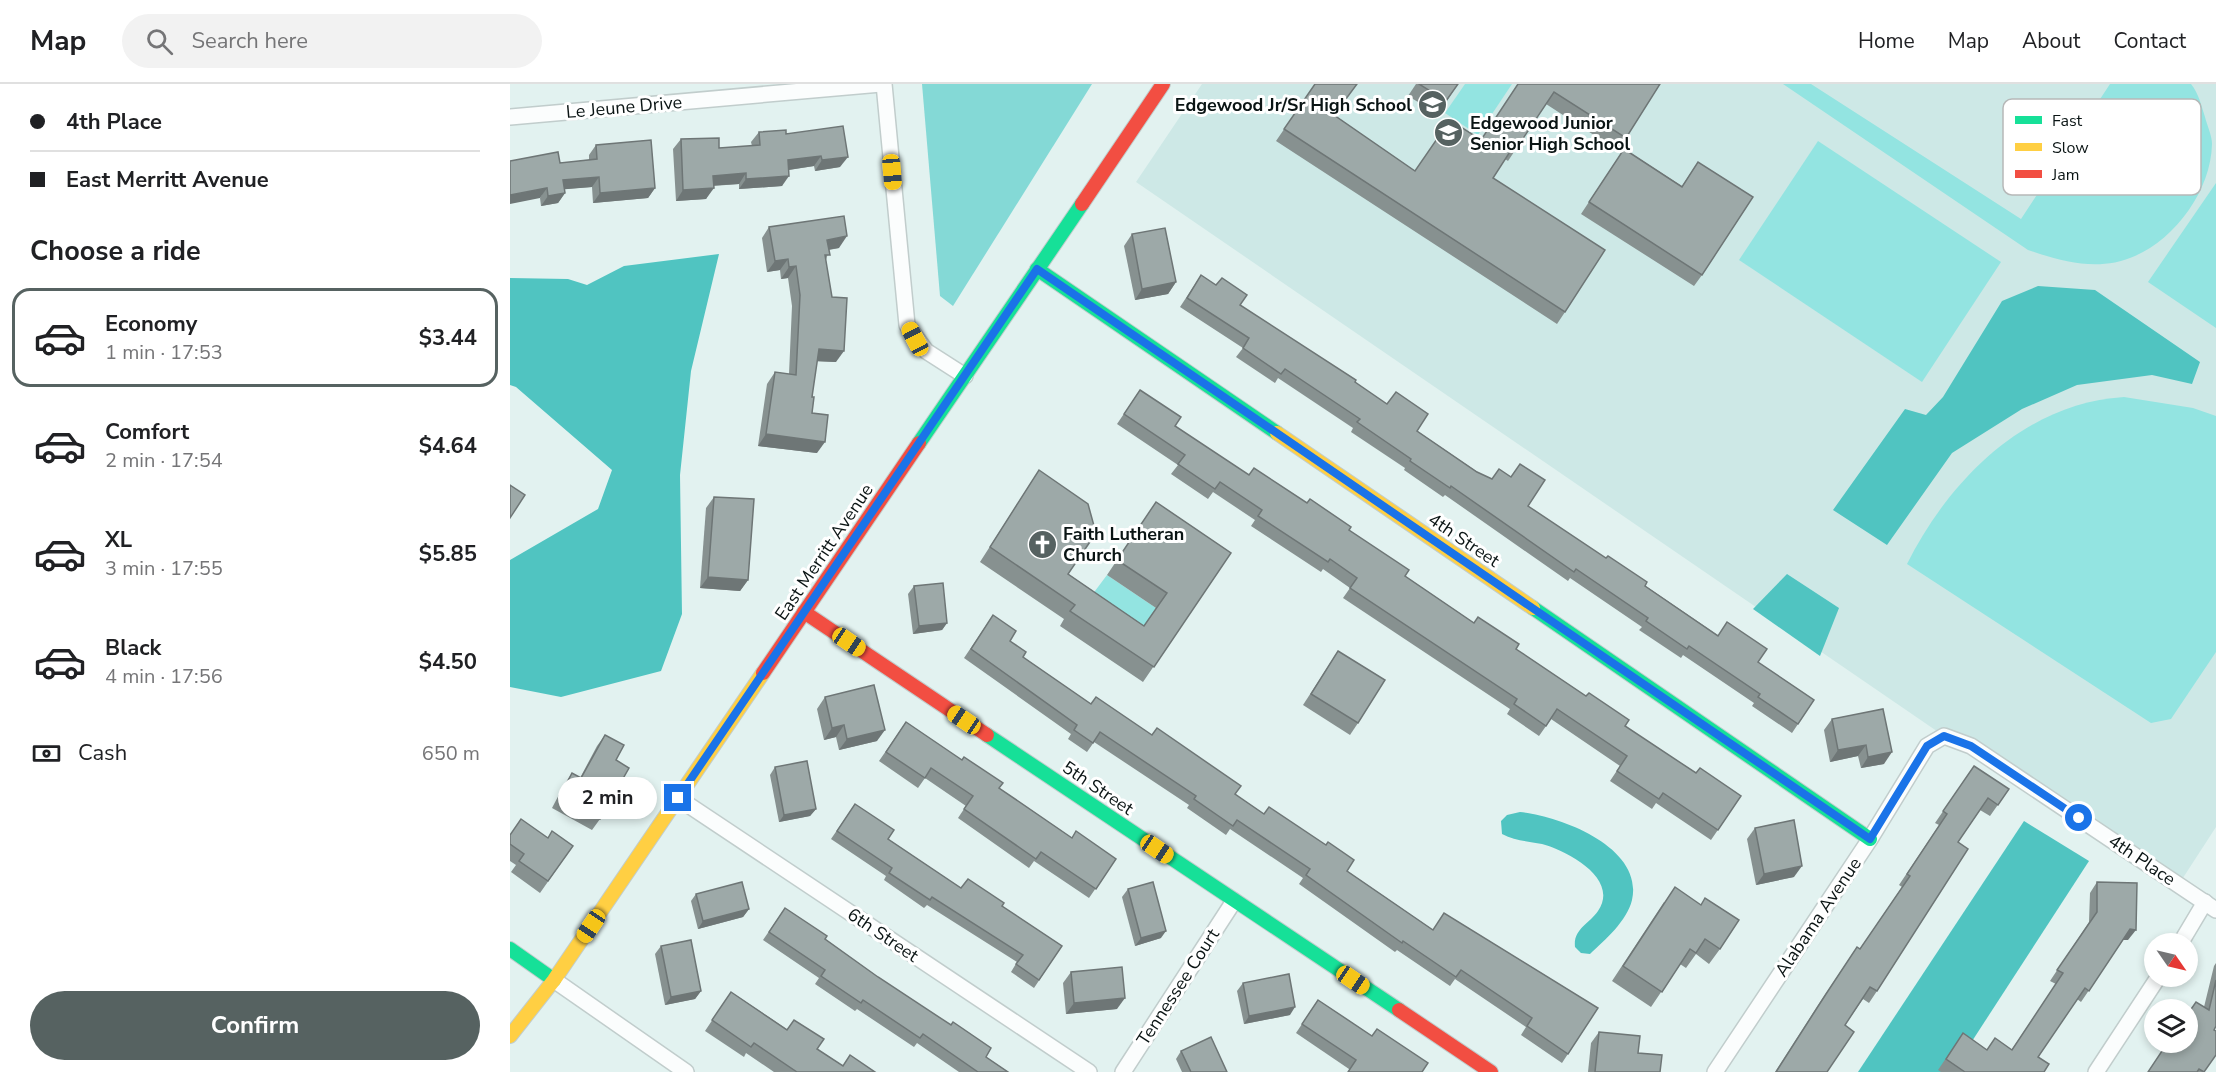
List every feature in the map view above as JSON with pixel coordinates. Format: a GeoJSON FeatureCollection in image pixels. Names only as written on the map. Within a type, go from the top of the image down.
{"type":"FeatureCollection","features":[{"type":"Feature","properties":{"kind":"street","name":"Le Jeune Drive"},"geometry":{"type":"LineString","coordinates":[[510,117],[883,84]]}},
{"type":"Feature","properties":{"kind":"street"},"geometry":{"type":"LineString","coordinates":[[883,84],[907,325],[926,351],[965,376]]}},
{"type":"Feature","properties":{"kind":"street","name":"East Merritt Avenue"},"geometry":{"type":"LineString","coordinates":[[510,1036],[554,980],[1162,84]]}},
{"type":"Feature","properties":{"kind":"street","name":"4th Street"},"geometry":{"type":"LineString","coordinates":[[1037,269],[1870,839]]}},
{"type":"Feature","properties":{"kind":"street","name":"5th Street"},"geometry":{"type":"LineString","coordinates":[[804,612],[1491,1072]]}},
{"type":"Feature","properties":{"kind":"street","name":"Alabama Avenue"},"geometry":{"type":"LineString","coordinates":[[1715,1072],[1870,839],[1927,746],[1944,736]]}},
{"type":"Feature","properties":{"kind":"street","name":"4th Place"},"geometry":{"type":"LineString","coordinates":[[1944,736],[1971,746],[2210,906]]}},
{"type":"Feature","properties":{"kind":"street","name":"6th Street"},"geometry":{"type":"LineString","coordinates":[[678,798],[1089,1072]]}},
{"type":"Feature","properties":{"kind":"street","name":"Tennessee Court"},"geometry":{"type":"LineString","coordinates":[[1123,1072],[1234,901]]}},
{"type":"Feature","properties":{"kind":"street"},"geometry":{"type":"LineString","coordinates":[[2189,933],[2210,906]]}},
{"type":"Feature","properties":{"kind":"street"},"geometry":{"type":"LineString","coordinates":[[510,949],[686,1072]]}},
{"type":"Feature","properties":{"kind":"street"},"geometry":{"type":"LineString","coordinates":[[2096,1072],[2152,987]]}},
{"type":"Feature","properties":{"kind":"shaded area"},"geometry":{"type":"Polygon","coordinates":[[[922,84],[1092,84],[953,306],[940,296],[922,84]]]}},
{"type":"Feature","properties":{"kind":"shaded area"},"geometry":{"type":"Polygon","coordinates":[[[1202,84],[2216,84],[2216,827],[2179,884],[1944,736],[1136,182],[1202,84]]]}},
{"type":"Feature","properties":{"kind":"shaded area"},"geometry":{"type":"Polygon","coordinates":[[[1465,84],[1512,84],[1478,135],[1445,113],[1465,84]]]}},
{"type":"Feature","properties":{"kind":"shaded area"},"geometry":{"type":"Polygon","coordinates":[[[1783,84],[1811,84],[2021,219],[2037,195],[2198,195],[2177,225],[2164,237],[2150,248],[2122,261],[2108,264],[2081,264],[2028,250],[1783,84]]]}},
{"type":"Feature","properties":{"kind":"shaded area"},"geometry":{"type":"Polygon","coordinates":[[[2110,84],[2191,84],[2200,99],[2100,99],[2110,84]]]}},
{"type":"Feature","properties":{"kind":"shaded area"},"geometry":{"type":"Polygon","coordinates":[[[2201,103],[2212,144],[2201,188],[2201,103]]]}},
{"type":"Feature","properties":{"kind":"shaded area"},"geometry":{"type":"Polygon","coordinates":[[[1818,141],[2001,262],[1922,382],[1739,260],[1818,141]]]}},
{"type":"Feature","properties":{"kind":"shaded area"},"geometry":{"type":"Polygon","coordinates":[[[2216,183],[2216,328],[2148,282],[2216,183]]]}},
{"type":"Feature","properties":{"kind":"shaded area"},"geometry":{"type":"Polygon","coordinates":[[[719,254],[691,371],[680,475],[682,614],[661,671],[561,697],[510,687],[510,560],[598,509],[612,470],[516,387],[510,385],[510,278],[568,279],[587,285],[624,266],[719,254]]]}},
{"type":"Feature","properties":{"kind":"shaded area"},"geometry":{"type":"Polygon","coordinates":[[[2038,286],[2095,290],[2200,362],[2192,384],[2152,375],[2077,385],[2022,409],[1952,453],[1887,545],[1833,510],[1905,409],[1926,415],[1943,397],[2002,301],[2038,286]]]}},
{"type":"Feature","properties":{"kind":"shaded area"},"geometry":{"type":"Polygon","coordinates":[[[2124,397],[2193,408],[2216,416],[2216,652],[2171,719],[2151,723],[1907,564],[1924,533],[1945,503],[1994,451],[2023,430],[2054,414],[2088,402],[2124,397]]]}},
{"type":"Feature","properties":{"kind":"shaded area"},"geometry":{"type":"Polygon","coordinates":[[[1787,574],[1839,608],[1820,656],[1753,609],[1787,574]]]}},
{"type":"Feature","properties":{"kind":"shaded area"},"geometry":{"type":"Polygon","coordinates":[[[1107,575],[1156,608],[1134,641],[1083,607],[1107,575]]]}},
{"type":"Feature","properties":{"kind":"shaded area"},"geometry":{"type":"Polygon","coordinates":[[[1520,812],[1556,820],[1576,828],[1596,838],[1625,864],[1632,881],[1632,900],[1629,908],[1615,930],[1590,954],[1581,953],[1575,947],[1575,941],[1579,931],[1598,911],[1603,899],[1602,888],[1588,868],[1565,853],[1542,844],[1502,834],[1501,821],[1507,815],[1520,812]]]}},
{"type":"Feature","properties":{"kind":"shaded area"},"geometry":{"type":"Polygon","coordinates":[[[2024,821],[2089,861],[1952,1072],[1858,1072],[2024,821]]]}},
{"type":"Feature","properties":{"kind":"building"},"geometry":{"type":"Polygon","coordinates":[[[1315,84],[1357,84],[1334,115],[1415,171],[1450,120],[1481,140],[1518,84],[1660,84],[1626,138],[1554,92],[1516,149],[1513,147],[1493,178],[1605,250],[1565,312],[1284,129],[1315,84]]]}},
{"type":"Feature","properties":{"kind":"building"},"geometry":{"type":"Polygon","coordinates":[[[1419,84],[1458,84],[1446,101],[1419,84]]]}},
{"type":"Feature","properties":{"kind":"building"},"geometry":{"type":"Polygon","coordinates":[[[843,126],[848,157],[822,160],[821,156],[788,160],[789,176],[746,179],[746,173],[713,176],[714,188],[683,190],[681,139],[719,138],[719,148],[760,145],[759,132],[786,130],[786,134],[843,126]]]}},
{"type":"Feature","properties":{"kind":"building"},"geometry":{"type":"Polygon","coordinates":[[[651,140],[655,188],[600,193],[599,177],[563,180],[565,193],[548,196],[547,188],[510,195],[510,161],[558,152],[560,163],[597,159],[596,145],[651,140]]]}},
{"type":"Feature","properties":{"kind":"building"},"geometry":{"type":"Polygon","coordinates":[[[1624,149],[1682,187],[1698,162],[1753,197],[1702,275],[1589,202],[1624,149]]]}},
{"type":"Feature","properties":{"kind":"building"},"geometry":{"type":"Polygon","coordinates":[[[844,216],[847,236],[827,240],[830,255],[825,255],[832,297],[847,298],[844,351],[819,349],[812,397],[814,397],[812,413],[828,415],[825,442],[766,434],[775,372],[796,375],[800,295],[796,266],[789,267],[788,259],[775,261],[769,227],[844,216]]]}},
{"type":"Feature","properties":{"kind":"building"},"geometry":{"type":"Polygon","coordinates":[[[1165,228],[1176,282],[1142,289],[1132,234],[1165,228]]]}},
{"type":"Feature","properties":{"kind":"building"},"geometry":{"type":"Polygon","coordinates":[[[1201,275],[1216,285],[1222,278],[1247,295],[1240,305],[1356,380],[1355,382],[1387,404],[1396,392],[1428,414],[1417,431],[1477,472],[1492,479],[1499,469],[1511,477],[1520,464],[1545,480],[1528,506],[1606,558],[1608,556],[1647,582],[1645,586],[1718,636],[1727,622],[1767,649],[1758,662],[1814,700],[1798,724],[1758,697],[1760,694],[1689,646],[1687,649],[1646,621],[1648,618],[1576,569],[1574,572],[1451,486],[1450,488],[1410,461],[1411,459],[1357,422],[1360,419],[1285,369],[1281,374],[1243,348],[1249,338],[1187,298],[1201,275]]]}},
{"type":"Feature","properties":{"kind":"building"},"geometry":{"type":"Polygon","coordinates":[[[1140,390],[1181,417],[1175,426],[1249,475],[1254,468],[1307,503],[1310,499],[1351,527],[1349,530],[1409,570],[1405,576],[1474,623],[1478,617],[1519,644],[1516,649],[1586,696],[1589,693],[1629,720],[1625,726],[1696,773],[1700,768],[1741,796],[1718,830],[1663,793],[1659,799],[1617,771],[1627,756],[1557,709],[1546,726],[1514,704],[1517,699],[1350,588],[1357,578],[1330,559],[1328,562],[1258,516],[1262,510],[1220,482],[1215,489],[1178,464],[1185,455],[1124,414],[1140,390]]]}},
{"type":"Feature","properties":{"kind":"building"},"geometry":{"type":"Polygon","coordinates":[[[1039,470],[1088,504],[1096,533],[1068,574],[1144,626],[1167,593],[1117,560],[1156,502],[1231,553],[1154,667],[1070,611],[1075,605],[990,547],[1039,470]]]}},
{"type":"Feature","properties":{"kind":"building"},"geometry":{"type":"Polygon","coordinates":[[[510,485],[525,495],[510,518],[510,485]]]}},
{"type":"Feature","properties":{"kind":"building"},"geometry":{"type":"Polygon","coordinates":[[[714,497],[754,499],[748,580],[708,577],[714,497]]]}},
{"type":"Feature","properties":{"kind":"building"},"geometry":{"type":"Polygon","coordinates":[[[943,583],[947,623],[919,626],[914,586],[943,583]]]}},
{"type":"Feature","properties":{"kind":"building"},"geometry":{"type":"Polygon","coordinates":[[[993,615],[1016,631],[1010,641],[1026,652],[1023,657],[1091,704],[1096,697],[1152,735],[1157,728],[1241,786],[1235,794],[1264,814],[1269,807],[1326,845],[1328,842],[1354,860],[1347,871],[1433,930],[1444,913],[1598,1008],[1568,1054],[1527,1026],[1532,1018],[1461,970],[1456,977],[1403,941],[1402,943],[1306,875],[1310,869],[1237,820],[1233,826],[1194,799],[1196,796],[1100,732],[1093,743],[1074,730],[1077,725],[971,649],[993,615]]]}},
{"type":"Feature","properties":{"kind":"building"},"geometry":{"type":"Polygon","coordinates":[[[1338,651],[1385,680],[1358,723],[1311,694],[1338,651]]]}},
{"type":"Feature","properties":{"kind":"building"},"geometry":{"type":"Polygon","coordinates":[[[874,685],[885,730],[847,739],[844,725],[832,728],[825,697],[874,685]]]}},
{"type":"Feature","properties":{"kind":"building"},"geometry":{"type":"Polygon","coordinates":[[[1883,709],[1892,752],[1868,757],[1866,745],[1838,750],[1832,719],[1883,709]]]}},
{"type":"Feature","properties":{"kind":"building"},"geometry":{"type":"Polygon","coordinates":[[[906,722],[962,760],[964,757],[1003,783],[999,788],[1072,838],[1076,831],[1116,859],[1096,889],[1041,852],[1036,859],[964,809],[973,796],[931,768],[925,778],[886,752],[906,722]]]}},
{"type":"Feature","properties":{"kind":"building"},"geometry":{"type":"Polygon","coordinates":[[[605,735],[624,745],[616,760],[629,768],[600,819],[560,796],[572,773],[581,778],[605,735]]]}},
{"type":"Feature","properties":{"kind":"building"},"geometry":{"type":"Polygon","coordinates":[[[807,761],[816,809],[784,815],[775,767],[807,761]]]}},
{"type":"Feature","properties":{"kind":"building"},"geometry":{"type":"Polygon","coordinates":[[[1974,766],[2009,789],[1998,805],[1988,798],[1958,842],[1968,849],[1877,991],[1870,987],[1845,1025],[1854,1032],[1827,1072],[1776,1072],[1857,947],[1860,949],[1910,876],[1907,874],[1947,814],[1943,811],[1974,766]]]}},
{"type":"Feature","properties":{"kind":"building"},"geometry":{"type":"Polygon","coordinates":[[[855,804],[894,830],[888,839],[961,888],[968,879],[1004,903],[1002,906],[1062,946],[1039,980],[1016,964],[1023,955],[932,897],[930,900],[889,873],[892,868],[837,831],[855,804]]]}},
{"type":"Feature","properties":{"kind":"building"},"geometry":{"type":"Polygon","coordinates":[[[521,819],[548,838],[552,831],[573,846],[548,881],[519,861],[524,854],[510,844],[510,835],[521,819]]]}},
{"type":"Feature","properties":{"kind":"building"},"geometry":{"type":"Polygon","coordinates":[[[1794,820],[1802,866],[1764,874],[1755,828],[1794,820]]]}},
{"type":"Feature","properties":{"kind":"building"},"geometry":{"type":"Polygon","coordinates":[[[742,882],[749,909],[703,921],[696,894],[742,882]]]}},
{"type":"Feature","properties":{"kind":"building"},"geometry":{"type":"Polygon","coordinates":[[[1153,882],[1166,931],[1141,938],[1128,889],[1153,882]]]}},
{"type":"Feature","properties":{"kind":"building"},"geometry":{"type":"Polygon","coordinates":[[[2097,882],[2137,883],[2136,930],[2130,929],[2089,991],[2085,988],[2038,1057],[2049,1064],[2044,1072],[1965,1072],[1946,1059],[1963,1033],[1987,1050],[1995,1038],[2012,1050],[2063,973],[2057,970],[2097,912],[2097,882]]]}},
{"type":"Feature","properties":{"kind":"building"},"geometry":{"type":"Polygon","coordinates":[[[1675,887],[1701,905],[1705,898],[1739,920],[1720,949],[1705,939],[1696,953],[1690,949],[1662,992],[1623,966],[1675,887]]]}},
{"type":"Feature","properties":{"kind":"building"},"geometry":{"type":"Polygon","coordinates":[[[785,908],[827,936],[825,939],[878,977],[951,1025],[953,1022],[991,1048],[986,1057],[1008,1072],[978,1072],[923,1034],[920,1038],[863,1000],[861,1003],[821,976],[825,970],[769,932],[785,908]]]}},
{"type":"Feature","properties":{"kind":"building"},"geometry":{"type":"Polygon","coordinates":[[[691,940],[701,991],[671,997],[661,946],[691,940]]]}},
{"type":"Feature","properties":{"kind":"building"},"geometry":{"type":"Polygon","coordinates":[[[1122,967],[1125,998],[1074,1003],[1071,972],[1122,967]]]}},
{"type":"Feature","properties":{"kind":"building"},"geometry":{"type":"Polygon","coordinates":[[[1289,974],[1295,1007],[1249,1016],[1243,983],[1289,974]]]}},
{"type":"Feature","properties":{"kind":"building"},"geometry":{"type":"Polygon","coordinates":[[[2216,980],[2216,1026],[2214,1030],[2216,1031],[2216,1055],[2204,1072],[2199,1069],[2197,1072],[2148,1072],[2161,1053],[2198,1053],[2198,1003],[2209,1010],[2216,980]]]}},
{"type":"Feature","properties":{"kind":"building"},"geometry":{"type":"Polygon","coordinates":[[[731,992],[787,1030],[794,1020],[824,1039],[817,1049],[843,1066],[850,1055],[875,1072],[797,1072],[754,1043],[751,1047],[712,1020],[731,992]]]}},
{"type":"Feature","properties":{"kind":"building"},"geometry":{"type":"Polygon","coordinates":[[[1318,1000],[1372,1036],[1377,1029],[1428,1063],[1422,1072],[1348,1072],[1356,1060],[1302,1024],[1318,1000]]]}},
{"type":"Feature","properties":{"kind":"building"},"geometry":{"type":"Polygon","coordinates":[[[1599,1032],[1640,1036],[1638,1053],[1662,1055],[1660,1072],[1595,1072],[1599,1032]]]}},
{"type":"Feature","properties":{"kind":"building"},"geometry":{"type":"Polygon","coordinates":[[[1211,1037],[1227,1072],[1191,1072],[1181,1051],[1211,1037]]]}},
{"type":"Feature","properties":{"kind":"traffic: fast"},"geometry":{"type":"LineString","coordinates":[[919,443],[1082,204]]}},
{"type":"Feature","properties":{"kind":"traffic: fast"},"geometry":{"type":"LineString","coordinates":[[1037,269],[1277,433]]}},
{"type":"Feature","properties":{"kind":"traffic: fast"},"geometry":{"type":"LineString","coordinates":[[1533,608],[1870,839]]}},
{"type":"Feature","properties":{"kind":"traffic: fast"},"geometry":{"type":"LineString","coordinates":[[987,735],[1399,1010]]}},
{"type":"Feature","properties":{"kind":"traffic: fast"},"geometry":{"type":"LineString","coordinates":[[510,949],[554,980]]}},
{"type":"Feature","properties":{"kind":"traffic: slow"},"geometry":{"type":"LineString","coordinates":[[1277,433],[1533,608]]}},
{"type":"Feature","properties":{"kind":"traffic: slow"},"geometry":{"type":"LineString","coordinates":[[510,1036],[554,980],[763,673]]}},
{"type":"Feature","properties":{"kind":"traffic: jam"},"geometry":{"type":"LineString","coordinates":[[1082,204],[1163,84]]}},
{"type":"Feature","properties":{"kind":"traffic: jam"},"geometry":{"type":"LineString","coordinates":[[763,673],[919,443]]}},
{"type":"Feature","properties":{"kind":"traffic: jam"},"geometry":{"type":"LineString","coordinates":[[804,612],[987,735]]}},
{"type":"Feature","properties":{"kind":"traffic: jam"},"geometry":{"type":"LineString","coordinates":[[1399,1010],[1491,1072]]}},
{"type":"Feature","properties":{"kind":"place","name":"Edgewood Jr/Sr High School"},"geometry":{"type":"Point","coordinates":[1433,105]}},
{"type":"Feature","properties":{"kind":"place","name":"Edgewood Junior Senior High School"},"geometry":{"type":"Point","coordinates":[1449,133]}},
{"type":"Feature","properties":{"kind":"place","name":"Faith Lutheran Church"},"geometry":{"type":"Point","coordinates":[1042,544]}},
{"type":"Feature","properties":{"kind":"route"},"geometry":{"type":"LineString","coordinates":[[678,798],[1037,269],[1870,839],[1927,746],[1944,736],[1971,746],[2079,818]]}}]}
